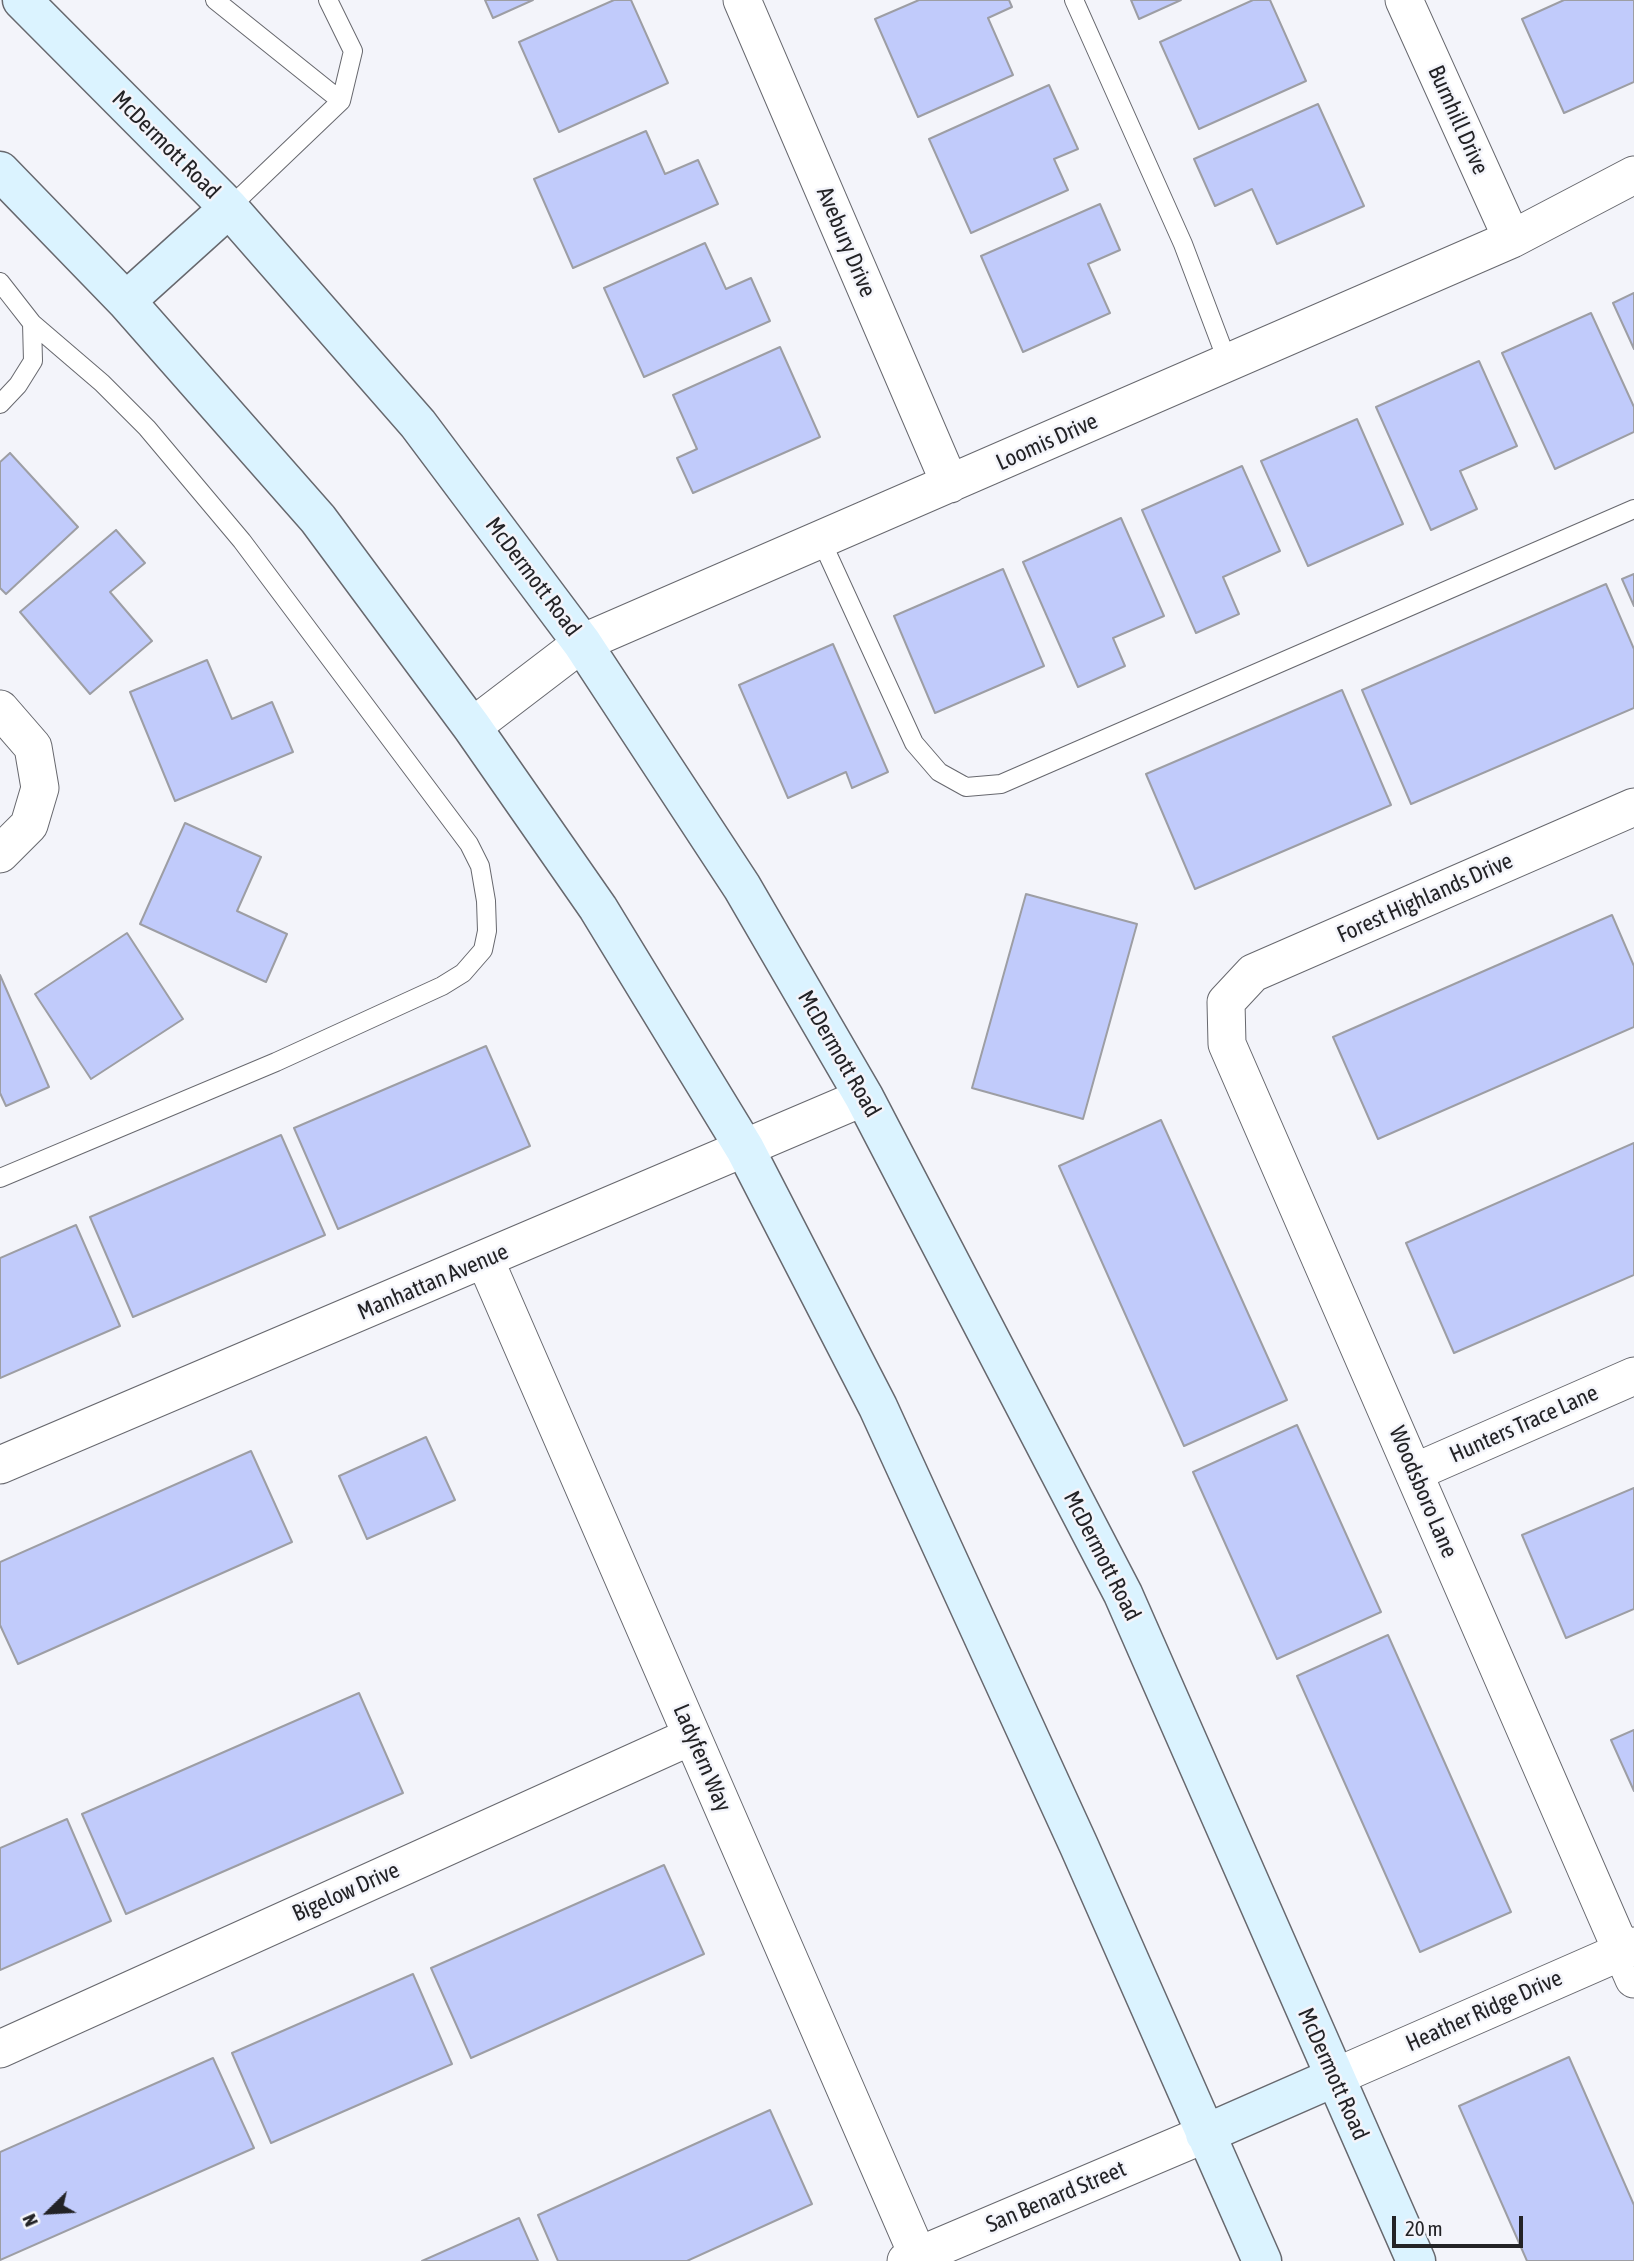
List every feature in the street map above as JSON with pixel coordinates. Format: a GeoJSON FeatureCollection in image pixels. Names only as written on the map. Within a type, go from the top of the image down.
{"type":"FeatureCollection","features":[{"type":"Feature","properties":{"kind":"main road","name":"McDermott Road"},"geometry":{"type":"LineString","coordinates":[[22,0],[229,208],[418,424],[582,643],[742,887],[864,1097],[1123,1594],[1416,2261]]}},
{"type":"Feature","properties":{"kind":"main road"},"geometry":{"type":"LineString","coordinates":[[0,171],[126,301],[318,519],[472,727],[598,908],[745,1149],[878,1407],[1079,1846],[1262,2261]]}},
{"type":"Feature","properties":{"kind":"main road"},"geometry":{"type":"LineString","coordinates":[[126,301],[229,208]]}},
{"type":"Feature","properties":{"kind":"main road"},"geometry":{"type":"LineString","coordinates":[[1205,2134],[1335,2077]]}},
{"type":"Feature","properties":{"kind":"street","name":"Avebury Drive"},"geometry":{"type":"LineString","coordinates":[[742,0],[950,484]]}},
{"type":"Feature","properties":{"kind":"street","name":"Burnhill Drive"},"geometry":{"type":"LineString","coordinates":[[1404,0],[1512,239]]}},
{"type":"Feature","properties":{"kind":"street","name":"Loomis Drive"},"geometry":{"type":"LineString","coordinates":[[472,727],[582,643],[1512,239],[1634,175]]}},
{"type":"Feature","properties":{"kind":"street"},"geometry":{"type":"LineString","coordinates":[[0,709],[33,747],[40,788],[29,825],[0,854]]}},
{"type":"Feature","properties":{"kind":"street","name":"Forest Highlands Drive"},"geometry":{"type":"LineString","coordinates":[[1226,1003],[1253,974],[1634,807]]}},
{"type":"Feature","properties":{"kind":"street","name":"Woodsboro Lane"},"geometry":{"type":"LineString","coordinates":[[1226,1003],[1227,1044],[1630,1959]]}},
{"type":"Feature","properties":{"kind":"street","name":"Manhattan Avenue"},"geometry":{"type":"LineString","coordinates":[[0,1465],[864,1097]]}},
{"type":"Feature","properties":{"kind":"street","name":"Ladyfern Way"},"geometry":{"type":"LineString","coordinates":[[485,1259],[692,1736],[912,2259]]}},
{"type":"Feature","properties":{"kind":"street","name":"Hunters Trace Lane"},"geometry":{"type":"LineString","coordinates":[[1415,1472],[1634,1376]]}},
{"type":"Feature","properties":{"kind":"street","name":"Bigelow Drive"},"geometry":{"type":"LineString","coordinates":[[0,2049],[692,1736]]}},
{"type":"Feature","properties":{"kind":"street","name":"Heather Ridge Drive"},"geometry":{"type":"LineString","coordinates":[[1335,2077],[1630,1959]]}},
{"type":"Feature","properties":{"kind":"street","name":"San Benard Street"},"geometry":{"type":"LineString","coordinates":[[912,2259],[1205,2134]]}},
{"type":"Feature","properties":{"kind":"lane"},"geometry":{"type":"LineString","coordinates":[[215,0],[341,101]]}},
{"type":"Feature","properties":{"kind":"lane"},"geometry":{"type":"LineString","coordinates":[[229,208],[341,101],[353,51],[328,0]]}},
{"type":"Feature","properties":{"kind":"lane"},"geometry":{"type":"LineString","coordinates":[[1074,0],[1183,244],[1228,363]]}},
{"type":"Feature","properties":{"kind":"lane"},"geometry":{"type":"LineString","coordinates":[[0,282],[32,323],[102,383],[147,428],[233,531],[469,844],[480,866],[486,901],[487,932],[483,950],[463,972],[442,986],[276,1062],[0,1178]]}},
{"type":"Feature","properties":{"kind":"lane"},"geometry":{"type":"LineString","coordinates":[[0,404],[19,385],[33,361],[32,323]]}},
{"type":"Feature","properties":{"kind":"lane"},"geometry":{"type":"LineString","coordinates":[[821,540],[914,743],[939,772],[966,787],[1001,783],[1634,509]]}},
{"type":"Feature","properties":{"kind":"building"},"geometry":{"type":"Polygon","coordinates":[[[485,0],[533,0],[493,18],[485,0]]]}},
{"type":"Feature","properties":{"kind":"building"},"geometry":{"type":"Polygon","coordinates":[[[614,0],[631,0],[668,83],[559,132],[519,42],[614,0]]]}},
{"type":"Feature","properties":{"kind":"building"},"geometry":{"type":"Polygon","coordinates":[[[919,0],[1009,0],[1012,7],[988,18],[1013,75],[918,117],[875,19],[919,0]]]}},
{"type":"Feature","properties":{"kind":"building"},"geometry":{"type":"Polygon","coordinates":[[[1131,0],[1181,0],[1139,19],[1131,0]]]}},
{"type":"Feature","properties":{"kind":"building"},"geometry":{"type":"Polygon","coordinates":[[[1253,0],[1270,0],[1306,81],[1199,129],[1160,42],[1253,0]]]}},
{"type":"Feature","properties":{"kind":"building"},"geometry":{"type":"Polygon","coordinates":[[[1564,0],[1634,0],[1634,82],[1564,113],[1522,19],[1564,0]]]}},
{"type":"Feature","properties":{"kind":"building"},"geometry":{"type":"Polygon","coordinates":[[[1049,85],[1078,149],[1054,159],[1068,190],[971,233],[929,139],[1049,85]]]}},
{"type":"Feature","properties":{"kind":"building"},"geometry":{"type":"Polygon","coordinates":[[[1318,104],[1364,206],[1277,244],[1252,189],[1215,206],[1194,159],[1318,104]]]}},
{"type":"Feature","properties":{"kind":"building"},"geometry":{"type":"Polygon","coordinates":[[[646,131],[665,174],[698,160],[718,204],[573,268],[534,179],[646,131]]]}},
{"type":"Feature","properties":{"kind":"building"},"geometry":{"type":"Polygon","coordinates":[[[1100,204],[1120,250],[1088,264],[1110,313],[1023,352],[981,256],[1100,204]]]}},
{"type":"Feature","properties":{"kind":"building"},"geometry":{"type":"Polygon","coordinates":[[[705,243],[726,289],[751,278],[770,321],[644,377],[604,288],[705,243]]]}},
{"type":"Feature","properties":{"kind":"building"},"geometry":{"type":"Polygon","coordinates":[[[1634,293],[1634,349],[1613,303],[1634,293]]]}},
{"type":"Feature","properties":{"kind":"building"},"geometry":{"type":"Polygon","coordinates":[[[1591,313],[1634,407],[1634,432],[1555,469],[1502,353],[1591,313]]]}},
{"type":"Feature","properties":{"kind":"building"},"geometry":{"type":"Polygon","coordinates":[[[780,347],[820,437],[693,493],[677,458],[697,449],[673,395],[780,347]]]}},
{"type":"Feature","properties":{"kind":"building"},"geometry":{"type":"Polygon","coordinates":[[[1479,361],[1517,446],[1460,471],[1477,509],[1431,530],[1376,407],[1479,361]]]}},
{"type":"Feature","properties":{"kind":"building"},"geometry":{"type":"Polygon","coordinates":[[[1357,419],[1403,524],[1308,566],[1261,461],[1357,419]]]}},
{"type":"Feature","properties":{"kind":"building"},"geometry":{"type":"Polygon","coordinates":[[[10,453],[78,527],[6,594],[0,588],[0,462],[10,453]]]}},
{"type":"Feature","properties":{"kind":"building"},"geometry":{"type":"Polygon","coordinates":[[[1242,466],[1280,551],[1223,577],[1239,614],[1196,633],[1142,510],[1242,466]]]}},
{"type":"Feature","properties":{"kind":"building"},"geometry":{"type":"Polygon","coordinates":[[[1121,518],[1164,616],[1113,638],[1125,666],[1078,687],[1023,562],[1121,518]]]}},
{"type":"Feature","properties":{"kind":"building"},"geometry":{"type":"Polygon","coordinates":[[[116,530],[145,563],[110,592],[152,641],[90,694],[20,612],[116,530]]]}},
{"type":"Feature","properties":{"kind":"building"},"geometry":{"type":"Polygon","coordinates":[[[1003,569],[1044,666],[935,713],[894,616],[1003,569]]]}},
{"type":"Feature","properties":{"kind":"building"},"geometry":{"type":"Polygon","coordinates":[[[1634,574],[1634,606],[1622,579],[1634,574]]]}},
{"type":"Feature","properties":{"kind":"building"},"geometry":{"type":"Polygon","coordinates":[[[1606,584],[1634,649],[1634,708],[1411,804],[1362,690],[1606,584]]]}},
{"type":"Feature","properties":{"kind":"building"},"geometry":{"type":"Polygon","coordinates":[[[833,644],[888,772],[852,788],[846,772],[788,798],[739,685],[833,644]]]}},
{"type":"Feature","properties":{"kind":"building"},"geometry":{"type":"Polygon","coordinates":[[[207,660],[232,719],[272,702],[293,752],[175,801],[130,692],[207,660]]]}},
{"type":"Feature","properties":{"kind":"building"},"geometry":{"type":"Polygon","coordinates":[[[1342,690],[1391,805],[1195,889],[1146,774],[1342,690]]]}},
{"type":"Feature","properties":{"kind":"building"},"geometry":{"type":"Polygon","coordinates":[[[185,823],[261,857],[237,911],[287,934],[266,982],[140,924],[185,823]]]}},
{"type":"Feature","properties":{"kind":"building"},"geometry":{"type":"Polygon","coordinates":[[[1026,894],[1137,924],[1083,1119],[972,1088],[1026,894]]]}},
{"type":"Feature","properties":{"kind":"building"},"geometry":{"type":"Polygon","coordinates":[[[1612,915],[1634,966],[1634,1027],[1378,1139],[1333,1037],[1612,915]]]}},
{"type":"Feature","properties":{"kind":"building"},"geometry":{"type":"Polygon","coordinates":[[[127,933],[183,1019],[91,1079],[35,994],[127,933]]]}},
{"type":"Feature","properties":{"kind":"building"},"geometry":{"type":"Polygon","coordinates":[[[0,975],[49,1087],[6,1106],[0,1093],[0,975]]]}},
{"type":"Feature","properties":{"kind":"building"},"geometry":{"type":"Polygon","coordinates":[[[486,1046],[530,1146],[338,1229],[294,1128],[486,1046]]]}},
{"type":"Feature","properties":{"kind":"building"},"geometry":{"type":"Polygon","coordinates":[[[1161,1120],[1287,1400],[1184,1446],[1059,1166],[1161,1120]]]}},
{"type":"Feature","properties":{"kind":"building"},"geometry":{"type":"Polygon","coordinates":[[[281,1135],[325,1235],[133,1317],[90,1217],[281,1135]]]}},
{"type":"Feature","properties":{"kind":"building"},"geometry":{"type":"Polygon","coordinates":[[[1634,1143],[1634,1275],[1454,1353],[1406,1243],[1634,1143]]]}},
{"type":"Feature","properties":{"kind":"building"},"geometry":{"type":"Polygon","coordinates":[[[76,1225],[120,1326],[0,1378],[0,1258],[76,1225]]]}},
{"type":"Feature","properties":{"kind":"building"},"geometry":{"type":"Polygon","coordinates":[[[1297,1425],[1381,1612],[1277,1659],[1193,1472],[1297,1425]]]}},
{"type":"Feature","properties":{"kind":"building"},"geometry":{"type":"Polygon","coordinates":[[[426,1437],[455,1500],[367,1539],[339,1476],[426,1437]]]}},
{"type":"Feature","properties":{"kind":"building"},"geometry":{"type":"Polygon","coordinates":[[[251,1451],[292,1542],[18,1664],[0,1625],[0,1562],[251,1451]]]}},
{"type":"Feature","properties":{"kind":"building"},"geometry":{"type":"Polygon","coordinates":[[[1634,1488],[1634,1609],[1566,1638],[1522,1535],[1634,1488]]]}},
{"type":"Feature","properties":{"kind":"building"},"geometry":{"type":"Polygon","coordinates":[[[1388,1635],[1511,1912],[1420,1952],[1297,1676],[1388,1635]]]}},
{"type":"Feature","properties":{"kind":"building"},"geometry":{"type":"Polygon","coordinates":[[[359,1693],[403,1793],[126,1914],[82,1814],[359,1693]]]}},
{"type":"Feature","properties":{"kind":"building"},"geometry":{"type":"Polygon","coordinates":[[[1634,1730],[1634,1791],[1611,1740],[1634,1730]]]}},
{"type":"Feature","properties":{"kind":"building"},"geometry":{"type":"Polygon","coordinates":[[[67,1819],[111,1921],[0,1970],[0,1848],[67,1819]]]}},
{"type":"Feature","properties":{"kind":"building"},"geometry":{"type":"Polygon","coordinates":[[[664,1865],[704,1954],[471,2058],[431,1968],[664,1865]]]}},
{"type":"Feature","properties":{"kind":"building"},"geometry":{"type":"Polygon","coordinates":[[[413,1974],[452,2064],[271,2143],[232,2053],[413,1974]]]}},
{"type":"Feature","properties":{"kind":"building"},"geometry":{"type":"Polygon","coordinates":[[[1569,2057],[1634,2205],[1634,2261],[1527,2261],[1459,2106],[1569,2057]]]}},
{"type":"Feature","properties":{"kind":"building"},"geometry":{"type":"Polygon","coordinates":[[[213,2058],[254,2148],[0,2260],[0,2152],[213,2058]]]}},
{"type":"Feature","properties":{"kind":"building"},"geometry":{"type":"Polygon","coordinates":[[[770,2110],[812,2204],[687,2261],[558,2261],[538,2215],[770,2110]]]}},
{"type":"Feature","properties":{"kind":"building"},"geometry":{"type":"Polygon","coordinates":[[[519,2218],[538,2261],[422,2261],[519,2218]]]}}]}
